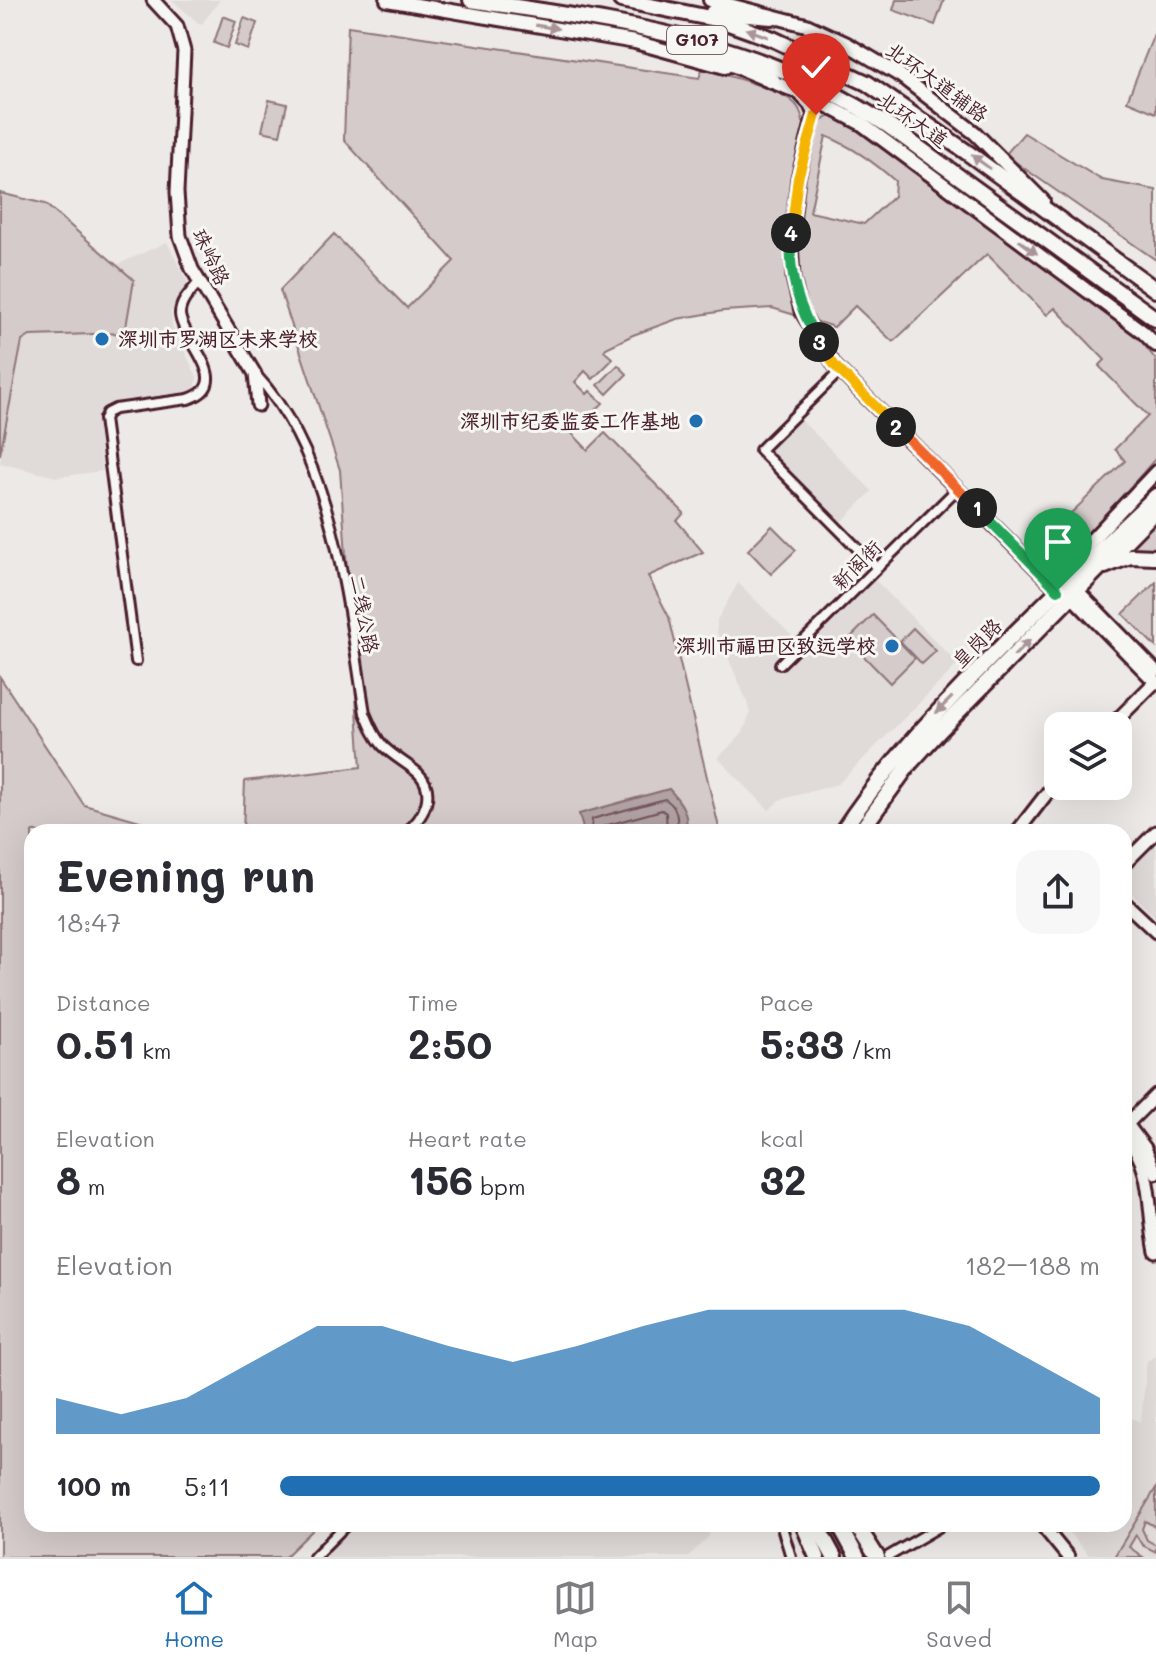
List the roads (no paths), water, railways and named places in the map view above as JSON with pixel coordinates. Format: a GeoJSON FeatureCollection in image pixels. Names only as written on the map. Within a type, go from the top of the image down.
{"type":"FeatureCollection","features":[{"type":"Feature","properties":{"kind":"highway","name":"北环大道"},"geometry":{"type":"LineString","coordinates":[[471,0],[697,40],[784,69],[848,100],[903,136],[1156,319]]}},
{"type":"Feature","properties":{"kind":"highway","name":"北环大道"},"geometry":{"type":"LineString","coordinates":[[621,0],[720,20],[773,39],[867,83],[1152,286]]}},
{"type":"Feature","properties":{"kind":"highway"},"geometry":{"type":"LineString","coordinates":[[665,8],[772,17]]}},
{"type":"Feature","properties":{"kind":"highway"},"geometry":{"type":"LineString","coordinates":[[632,27],[773,81]]}},
{"type":"Feature","properties":{"kind":"highway"},"geometry":{"type":"LineString","coordinates":[[1131,299],[1156,326]]}},
{"type":"Feature","properties":{"kind":"highway","name":"皇岗路"},"geometry":{"type":"LineString","coordinates":[[848,824],[909,742],[1058,590],[1156,496]]}},
{"type":"Feature","properties":{"kind":"highway","name":"皇岗路"},"geometry":{"type":"LineString","coordinates":[[866,824],[910,763],[1156,510]]}},
{"type":"Feature","properties":{"kind":"highway"},"geometry":{"type":"LineString","coordinates":[[1097,570],[1130,556],[1156,557]]}},
{"type":"Feature","properties":{"kind":"highway"},"geometry":{"type":"LineString","coordinates":[[806,1532],[817,1557]]}},
{"type":"Feature","properties":{"kind":"highway"},"geometry":{"type":"LineString","coordinates":[[820,1532],[834,1557]]}},
{"type":"Feature","properties":{"kind":"highway"},"geometry":{"type":"LineString","coordinates":[[843,1532],[857,1557]]}},
{"type":"Feature","properties":{"kind":"highway"},"geometry":{"type":"LineString","coordinates":[[861,1532],[877,1557]]}},
{"type":"Feature","properties":{"kind":"main road"},"geometry":{"type":"LineString","coordinates":[[387,0],[624,40],[773,81],[794,90],[852,118],[1143,332],[1156,345]]}},
{"type":"Feature","properties":{"kind":"main road","name":"北环大道辅路"},"geometry":{"type":"LineString","coordinates":[[710,0],[806,25],[847,44],[914,85],[984,142],[1067,225]]}},
{"type":"Feature","properties":{"kind":"main road"},"geometry":{"type":"LineString","coordinates":[[852,118],[903,136]]}},
{"type":"Feature","properties":{"kind":"main road"},"geometry":{"type":"LineString","coordinates":[[1058,590],[1068,565],[1156,472]]}},
{"type":"Feature","properties":{"kind":"street","name":"珠岭路"},"geometry":{"type":"LineString","coordinates":[[144,0],[172,33],[184,64]]}},
{"type":"Feature","properties":{"kind":"street","name":"珠岭路"},"geometry":{"type":"LineString","coordinates":[[153,0],[177,26],[184,51],[177,224],[183,247],[199,282],[255,374],[258,405]]}},
{"type":"Feature","properties":{"kind":"street"},"geometry":{"type":"LineString","coordinates":[[794,90],[810,105],[813,120]]}},
{"type":"Feature","properties":{"kind":"street"},"geometry":{"type":"LineString","coordinates":[[834,108],[820,111],[813,120],[793,204],[792,269],[801,311],[823,350],[840,371],[1058,590]]}},
{"type":"Feature","properties":{"kind":"street"},"geometry":{"type":"LineString","coordinates":[[136,661],[104,419],[107,413],[115,409],[188,399],[204,388],[207,372],[180,315],[182,304],[199,282]]}},
{"type":"Feature","properties":{"kind":"street"},"geometry":{"type":"LineString","coordinates":[[840,371],[760,450],[877,568]]}},
{"type":"Feature","properties":{"kind":"street","name":"二线公路"},"geometry":{"type":"LineString","coordinates":[[255,374],[292,429],[319,486],[370,728],[392,754],[422,778],[425,788],[427,803],[423,815],[414,824]]}},
{"type":"Feature","properties":{"kind":"street","name":"新阁街"},"geometry":{"type":"LineString","coordinates":[[780,664],[957,489]]}},
{"type":"Feature","properties":{"kind":"street"},"geometry":{"type":"LineString","coordinates":[[1075,594],[1156,671]]}},
{"type":"Feature","properties":{"kind":"street"},"geometry":{"type":"LineString","coordinates":[[1075,594],[1156,682],[1125,712]]}},
{"type":"Feature","properties":{"kind":"street"},"geometry":{"type":"LineString","coordinates":[[1023,824],[1044,797]]}},
{"type":"Feature","properties":{"kind":"street"},"geometry":{"type":"LineString","coordinates":[[1132,856],[1156,832]]}},
{"type":"Feature","properties":{"kind":"street"},"geometry":{"type":"LineString","coordinates":[[1132,910],[1156,932]]}},
{"type":"Feature","properties":{"kind":"street"},"geometry":{"type":"LineString","coordinates":[[1132,1118],[1156,1095]]}},
{"type":"Feature","properties":{"kind":"street"},"geometry":{"type":"LineString","coordinates":[[1132,1133],[1145,1148],[1156,1173]]}},
{"type":"Feature","properties":{"kind":"street"},"geometry":{"type":"LineString","coordinates":[[1132,1138],[1149,1177],[1156,1252]]}},
{"type":"Feature","properties":{"kind":"street"},"geometry":{"type":"LineString","coordinates":[[314,1557],[339,1532]]}},
{"type":"Feature","properties":{"kind":"street"},"geometry":{"type":"LineString","coordinates":[[783,1532],[791,1557]]}},
{"type":"Feature","properties":{"kind":"street"},"geometry":{"type":"LineString","coordinates":[[889,1556],[930,1532]]}},
{"type":"Feature","properties":{"kind":"street"},"geometry":{"type":"LineString","coordinates":[[1048,1532],[1068,1557]]}},
{"type":"Feature","properties":{"kind":"water"},"geometry":{"type":"Polygon","coordinates":[[[669,789],[680,802],[687,823],[582,824],[579,814],[669,789]]]}},
{"type":"Feature","properties":{"kind":"place","name":"深圳市罗湖区未来学校"},"geometry":{"type":"Point","coordinates":[102,339]}},
{"type":"Feature","properties":{"kind":"place","name":"深圳市纪委监委工作基地"},"geometry":{"type":"Point","coordinates":[696,421]}},
{"type":"Feature","properties":{"kind":"place","name":"深圳市福田区致远学校"},"geometry":{"type":"Point","coordinates":[892,646]}}]}
